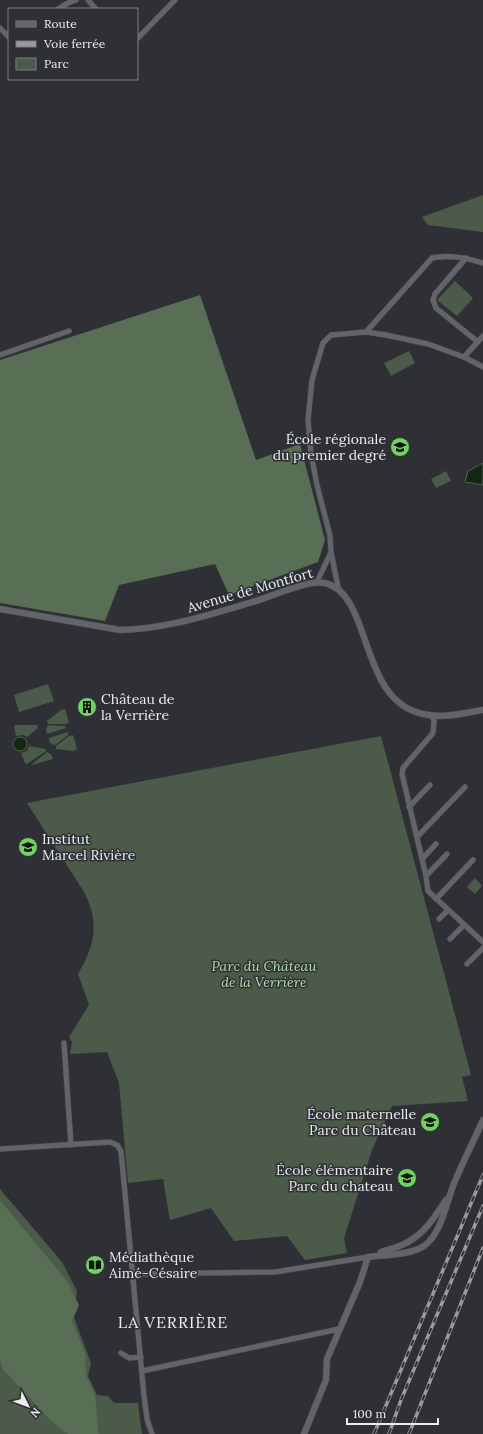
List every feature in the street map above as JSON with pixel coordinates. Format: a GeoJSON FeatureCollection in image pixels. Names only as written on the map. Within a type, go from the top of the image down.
{"type":"FeatureCollection","features":[{"type":"Feature","properties":{"kind":"street"},"geometry":{"type":"LineString","coordinates":[[60,8],[76,0]]}},
{"type":"Feature","properties":{"kind":"street"},"geometry":{"type":"LineString","coordinates":[[88,0],[95,8]]}},
{"type":"Feature","properties":{"kind":"street"},"geometry":{"type":"LineString","coordinates":[[138,38],[175,0]]}},
{"type":"Feature","properties":{"kind":"street"},"geometry":{"type":"LineString","coordinates":[[0,28],[8,36]]}},
{"type":"Feature","properties":{"kind":"street"},"geometry":{"type":"LineString","coordinates":[[366,332],[432,258],[440,256],[466,258],[483,263]]}},
{"type":"Feature","properties":{"kind":"street"},"geometry":{"type":"LineString","coordinates":[[466,258],[435,294],[433,300],[436,308],[478,342]]}},
{"type":"Feature","properties":{"kind":"street"},"geometry":{"type":"LineString","coordinates":[[0,355],[69,332]]}},
{"type":"Feature","properties":{"kind":"street"},"geometry":{"type":"LineString","coordinates":[[483,367],[464,357],[428,344],[366,332],[331,334],[323,343],[312,380],[308,420],[310,454],[330,536],[331,552],[338,588],[347,597],[351,605],[375,668],[387,689],[392,696],[416,713],[432,716],[453,715],[483,710]]}},
{"type":"Feature","properties":{"kind":"street"},"geometry":{"type":"LineString","coordinates":[[464,357],[483,336]]}},
{"type":"Feature","properties":{"kind":"street"},"geometry":{"type":"LineString","coordinates":[[317,582],[331,552]]}},
{"type":"Feature","properties":{"kind":"street","name":"Avenue de Montfort"},"geometry":{"type":"LineString","coordinates":[[0,609],[120,630],[136,630],[180,622],[317,582],[331,584],[338,588]]}},
{"type":"Feature","properties":{"kind":"street"},"geometry":{"type":"LineString","coordinates":[[432,716],[434,721],[434,733],[403,768],[402,774],[426,876],[428,892],[483,942]]}},
{"type":"Feature","properties":{"kind":"street"},"geometry":{"type":"LineString","coordinates":[[410,807],[430,785]]}},
{"type":"Feature","properties":{"kind":"street"},"geometry":{"type":"LineString","coordinates":[[417,837],[464,787]]}},
{"type":"Feature","properties":{"kind":"street"},"geometry":{"type":"LineString","coordinates":[[422,859],[436,844]]}},
{"type":"Feature","properties":{"kind":"street"},"geometry":{"type":"LineString","coordinates":[[426,876],[447,854]]}},
{"type":"Feature","properties":{"kind":"street"},"geometry":{"type":"LineString","coordinates":[[436,899],[473,860]]}},
{"type":"Feature","properties":{"kind":"street"},"geometry":{"type":"LineString","coordinates":[[439,919],[448,910]]}},
{"type":"Feature","properties":{"kind":"street"},"geometry":{"type":"LineString","coordinates":[[450,939],[464,925]]}},
{"type":"Feature","properties":{"kind":"street"},"geometry":{"type":"LineString","coordinates":[[467,964],[483,948]]}},
{"type":"Feature","properties":{"kind":"street"},"geometry":{"type":"LineString","coordinates":[[64,1043],[71,1145]]}},
{"type":"Feature","properties":{"kind":"street"},"geometry":{"type":"LineString","coordinates":[[133,1274],[275,1272],[412,1251],[426,1245],[433,1238],[450,1193],[483,1120]]}},
{"type":"Feature","properties":{"kind":"street"},"geometry":{"type":"LineString","coordinates":[[0,1149],[110,1142],[117,1145],[121,1150],[147,1419],[152,1434]]}},
{"type":"Feature","properties":{"kind":"street"},"geometry":{"type":"LineString","coordinates":[[368,1257],[408,1242],[421,1233],[431,1223],[450,1193]]}},
{"type":"Feature","properties":{"kind":"street"},"geometry":{"type":"LineString","coordinates":[[304,1434],[326,1380],[326,1359],[360,1282],[368,1257]]}},
{"type":"Feature","properties":{"kind":"street"},"geometry":{"type":"LineString","coordinates":[[142,1371],[339,1329]]}},
{"type":"Feature","properties":{"kind":"street"},"geometry":{"type":"LineString","coordinates":[[121,1353],[129,1358],[141,1358]]}},
{"type":"Feature","properties":{"kind":"green space"},"geometry":{"type":"Polygon","coordinates":[[[483,195],[483,232],[428,225],[422,217],[483,195]]]}},
{"type":"Feature","properties":{"kind":"green space"},"geometry":{"type":"Polygon","coordinates":[[[455,281],[473,298],[457,316],[437,300],[455,281]]]}},
{"type":"Feature","properties":{"kind":"green space"},"geometry":{"type":"Polygon","coordinates":[[[409,351],[415,363],[391,376],[384,363],[409,351]]]}},
{"type":"Feature","properties":{"kind":"green space"},"geometry":{"type":"Polygon","coordinates":[[[446,471],[451,481],[436,488],[431,479],[446,471]]]}},
{"type":"Feature","properties":{"kind":"green space"},"geometry":{"type":"Polygon","coordinates":[[[48,684],[54,701],[19,712],[14,695],[48,684]]]}},
{"type":"Feature","properties":{"kind":"green space"},"geometry":{"type":"Polygon","coordinates":[[[65,709],[69,723],[48,724],[47,721],[61,710],[65,709]]]}},
{"type":"Feature","properties":{"kind":"green space"},"geometry":{"type":"Polygon","coordinates":[[[14,725],[37,725],[38,728],[27,737],[23,735],[16,736],[14,725]]]}},
{"type":"Feature","properties":{"kind":"green space"},"geometry":{"type":"Polygon","coordinates":[[[48,725],[65,726],[66,728],[47,734],[46,729],[48,725]]]}},
{"type":"Feature","properties":{"kind":"green space"},"geometry":{"type":"Polygon","coordinates":[[[68,732],[68,735],[55,745],[50,743],[49,738],[68,732]]]}},
{"type":"Feature","properties":{"kind":"green space"},"geometry":{"type":"Polygon","coordinates":[[[73,735],[77,749],[73,751],[56,749],[56,746],[69,736],[73,735]]]}},
{"type":"Feature","properties":{"kind":"green space","name":"Parc du Château de la Verrière"},"geometry":{"type":"Polygon","coordinates":[[[381,736],[471,1075],[462,1077],[468,1101],[392,1106],[372,1150],[344,1238],[347,1253],[305,1260],[287,1236],[234,1241],[211,1208],[170,1220],[163,1179],[128,1183],[119,1083],[107,1052],[70,1054],[72,1042],[69,1037],[89,1005],[78,974],[92,943],[94,924],[92,914],[84,892],[27,803],[381,736]]]}},
{"type":"Feature","properties":{"kind":"green space"},"geometry":{"type":"Polygon","coordinates":[[[29,746],[46,749],[46,751],[27,764],[25,763],[21,753],[27,751],[29,746]]]}},
{"type":"Feature","properties":{"kind":"green space"},"geometry":{"type":"Polygon","coordinates":[[[47,752],[51,754],[53,759],[32,765],[32,764],[47,752]]]}},
{"type":"Feature","properties":{"kind":"green space"},"geometry":{"type":"Polygon","coordinates":[[[475,878],[482,886],[475,894],[467,887],[475,878]]]}},
{"type":"Feature","properties":{"kind":"green space"},"geometry":{"type":"Polygon","coordinates":[[[0,1189],[62,1262],[77,1291],[73,1315],[91,1363],[88,1376],[97,1395],[108,1396],[114,1403],[138,1403],[142,1434],[99,1434],[95,1401],[87,1434],[0,1434],[0,1189]]]}},
{"type":"Feature","properties":{"kind":"shaded area"},"geometry":{"type":"Polygon","coordinates":[[[200,295],[256,460],[300,444],[325,540],[318,562],[229,595],[215,564],[119,585],[105,621],[0,603],[0,360],[200,295]]]}},
{"type":"Feature","properties":{"kind":"shaded area"},"geometry":{"type":"Polygon","coordinates":[[[483,463],[483,485],[465,482],[468,471],[483,463]]]}},
{"type":"Feature","properties":{"kind":"shaded area"},"geometry":{"type":"Polygon","coordinates":[[[20,737],[25,739],[27,744],[25,749],[20,751],[15,749],[13,744],[15,739],[20,737]]]}},
{"type":"Feature","properties":{"kind":"shaded area"},"geometry":{"type":"Polygon","coordinates":[[[0,1200],[67,1281],[79,1305],[72,1321],[85,1353],[86,1375],[95,1395],[99,1434],[68,1434],[49,1419],[2,1368],[0,1357],[0,1200]]]}},
{"type":"Feature","properties":{"kind":"railway"},"geometry":{"type":"LineString","coordinates":[[374,1434],[483,1175]]}},
{"type":"Feature","properties":{"kind":"railway"},"geometry":{"type":"LineString","coordinates":[[389,1434],[401,1400],[483,1206]]}},
{"type":"Feature","properties":{"kind":"railway"},"geometry":{"type":"LineString","coordinates":[[409,1434],[483,1248]]}},
{"type":"Feature","properties":{"kind":"place","name":"École régionale du premier degré"},"geometry":{"type":"Point","coordinates":[400,447]}},
{"type":"Feature","properties":{"kind":"place","name":"Château de la Verrière"},"geometry":{"type":"Point","coordinates":[87,707]}},
{"type":"Feature","properties":{"kind":"place","name":"Institut Marcel Rivière"},"geometry":{"type":"Point","coordinates":[28,847]}},
{"type":"Feature","properties":{"kind":"place","name":"École maternelle Parc du Château"},"geometry":{"type":"Point","coordinates":[430,1122]}},
{"type":"Feature","properties":{"kind":"place","name":"École élémentaire Parc du chateau"},"geometry":{"type":"Point","coordinates":[407,1178]}},
{"type":"Feature","properties":{"kind":"place","name":"Médiathèque Aimé-Césaire"},"geometry":{"type":"Point","coordinates":[95,1265]}},
{"type":"Feature","properties":{"kind":"district","name":"LA VERRIÈRE"},"geometry":{"type":"Point","coordinates":[173,1322]}}]}
